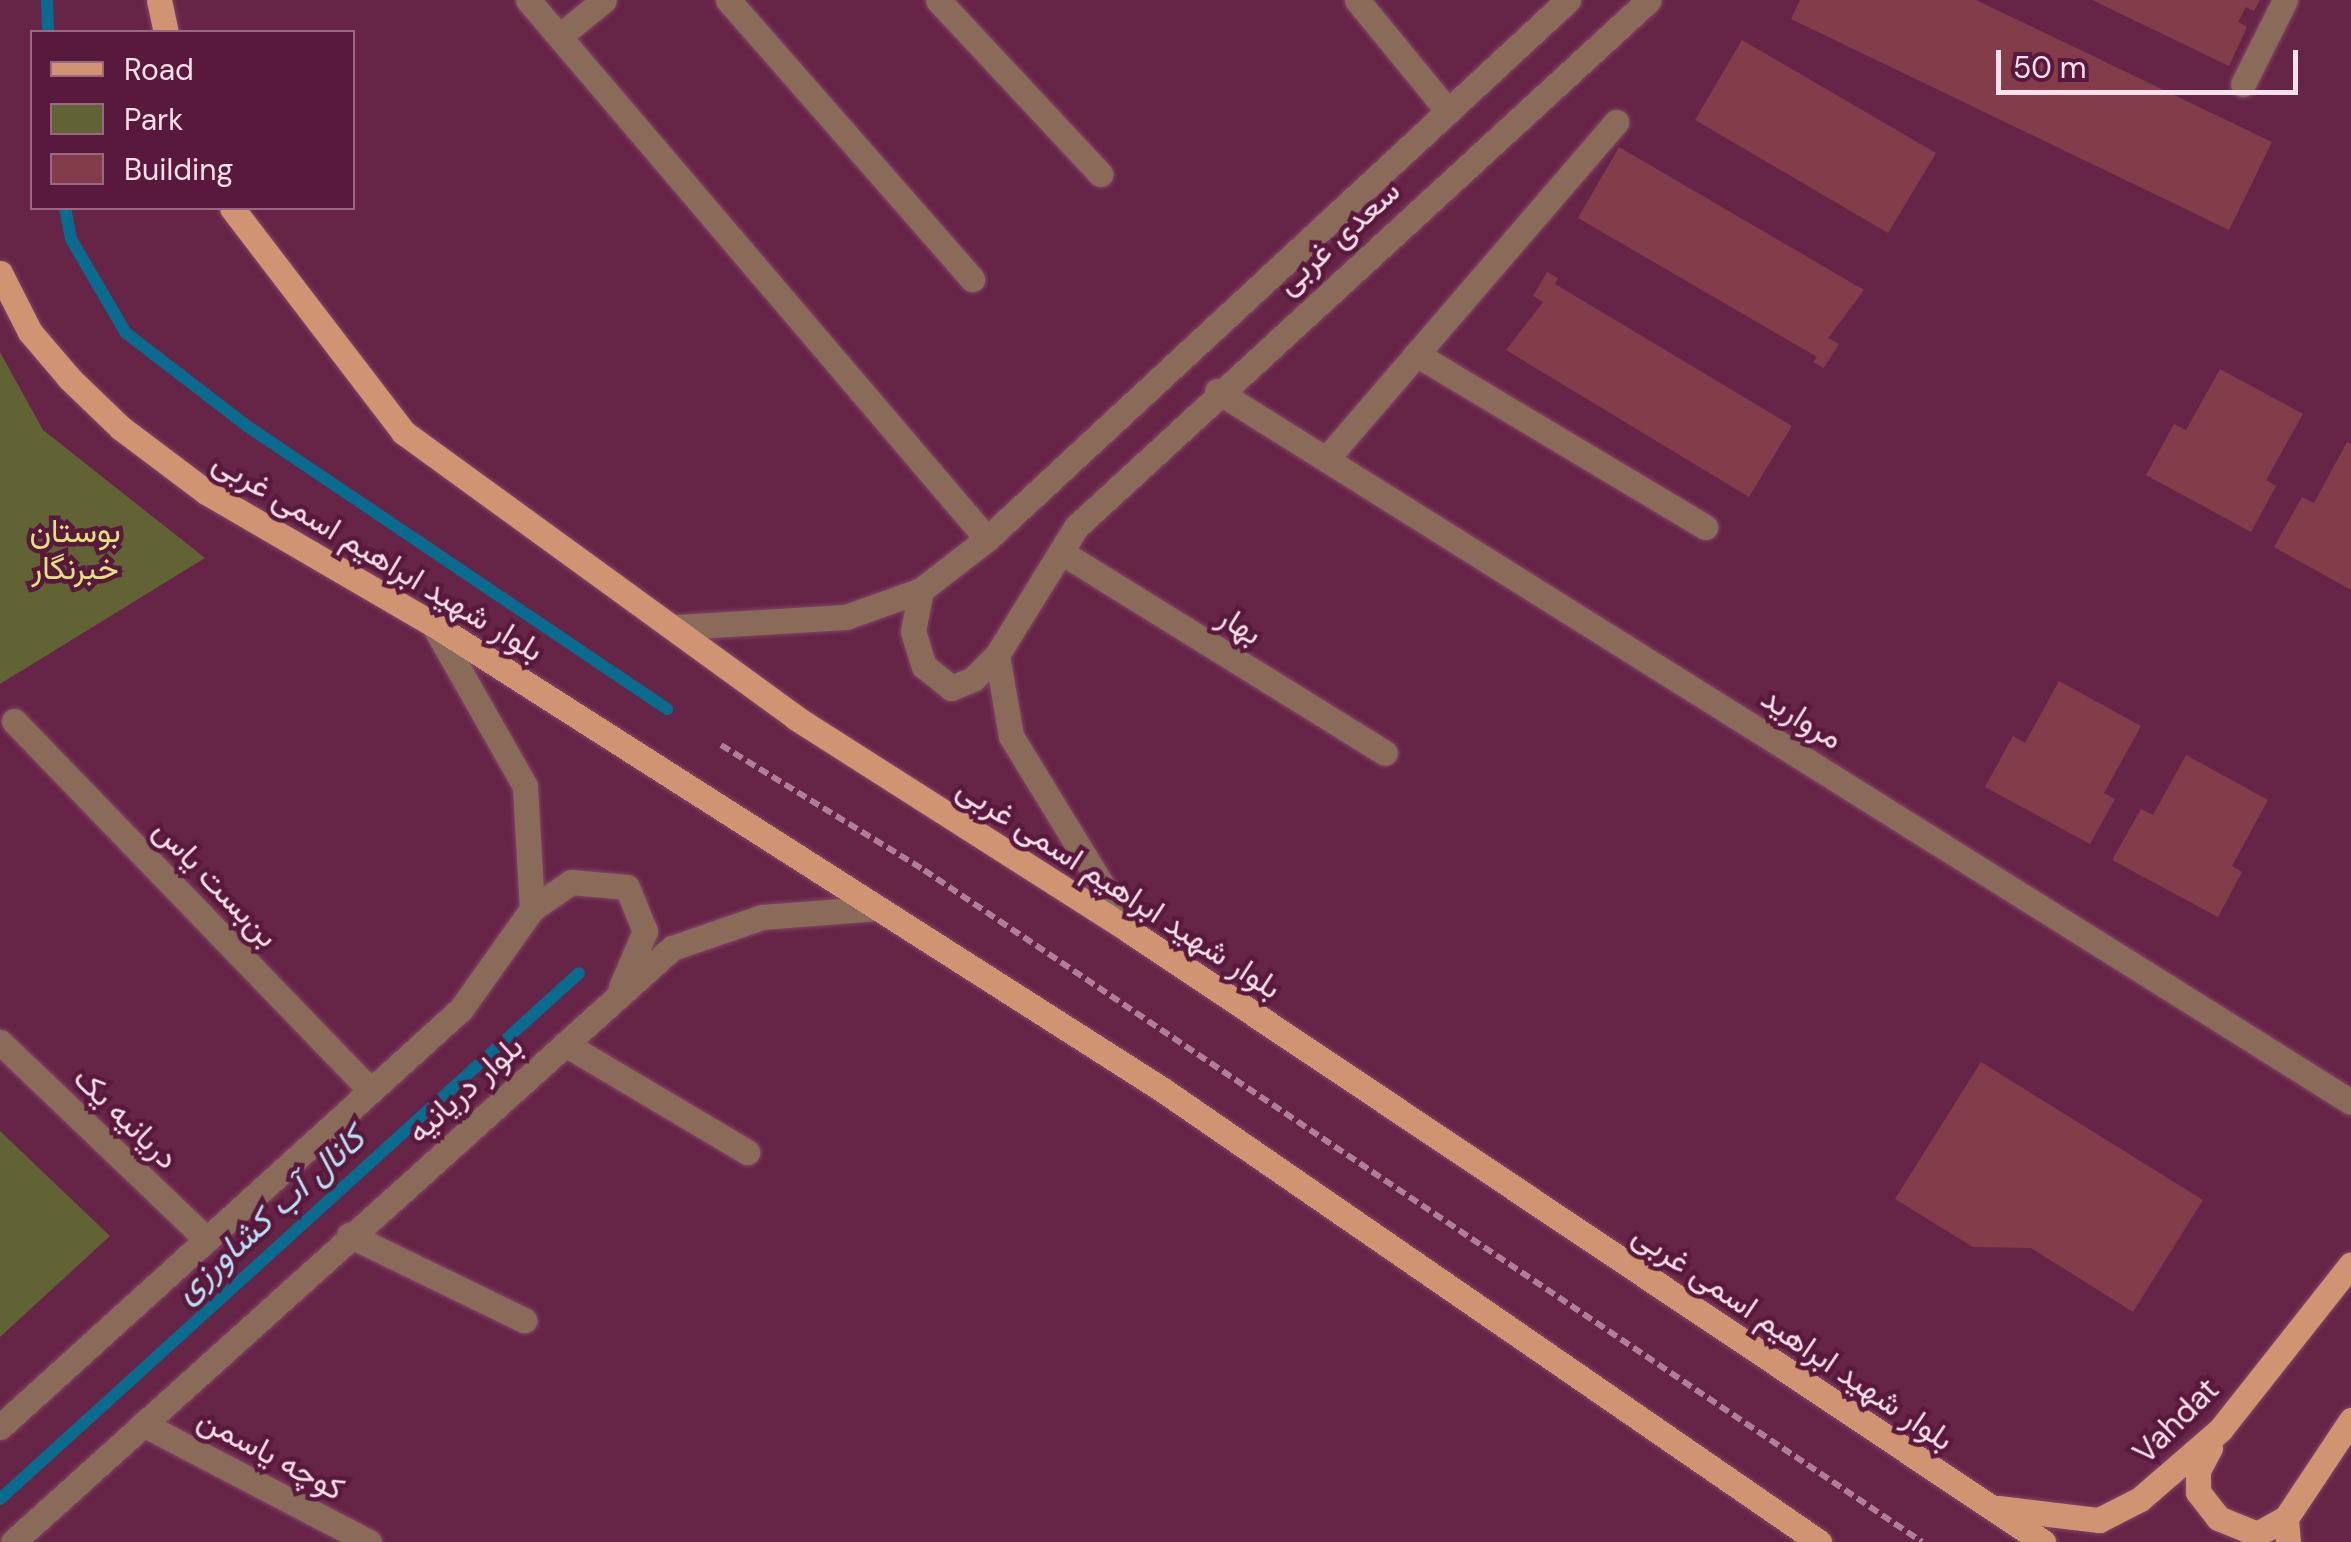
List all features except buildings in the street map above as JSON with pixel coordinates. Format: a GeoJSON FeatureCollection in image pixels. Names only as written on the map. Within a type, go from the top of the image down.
{"type":"FeatureCollection","features":[{"type":"Feature","properties":{"kind":"main road"},"geometry":{"type":"LineString","coordinates":[[159,0],[166,30]]}},
{"type":"Feature","properties":{"kind":"main road","name":"بلوار شهید ابراهیم اسمی غربی"},"geometry":{"type":"LineString","coordinates":[[234,210],[403,432],[678,627],[796,718],[1130,931],[2043,1542]]}},
{"type":"Feature","properties":{"kind":"main road","name":"بلوار شهید ابراهیم اسمی غربی"},"geometry":{"type":"LineString","coordinates":[[0,273],[30,332],[121,428],[206,492],[433,624],[1163,1090],[1819,1542]]}},
{"type":"Feature","properties":{"kind":"main road","name":"Vahdat"},"geometry":{"type":"LineString","coordinates":[[1990,1508],[2099,1520],[2176,1474],[2220,1430],[2351,1264]]}},
{"type":"Feature","properties":{"kind":"main road"},"geometry":{"type":"LineString","coordinates":[[2220,1430],[2198,1471],[2198,1492],[2218,1518],[2257,1534],[2287,1530],[2351,1420]]}},
{"type":"Feature","properties":{"kind":"street"},"geometry":{"type":"LineString","coordinates":[[528,0],[987,539]]}},
{"type":"Feature","properties":{"kind":"street"},"geometry":{"type":"LineString","coordinates":[[561,36],[604,0]]}},
{"type":"Feature","properties":{"kind":"street"},"geometry":{"type":"LineString","coordinates":[[728,0],[972,279]]}},
{"type":"Feature","properties":{"kind":"street"},"geometry":{"type":"LineString","coordinates":[[938,0],[1100,174]]}},
{"type":"Feature","properties":{"kind":"street"},"geometry":{"type":"LineString","coordinates":[[1356,0],[1448,111]]}},
{"type":"Feature","properties":{"kind":"street","name":"سعدی غربی"},"geometry":{"type":"LineString","coordinates":[[678,627],[846,617],[921,590],[987,539],[1076,458],[1568,0]]}},
{"type":"Feature","properties":{"kind":"street","name":"سعدی غربی"},"geometry":{"type":"LineString","coordinates":[[997,656],[1076,527],[1217,391],[1648,0]]}},
{"type":"Feature","properties":{"kind":"street"},"geometry":{"type":"LineString","coordinates":[[2243,84],[2285,0]]}},
{"type":"Feature","properties":{"kind":"street"},"geometry":{"type":"LineString","coordinates":[[1328,457],[1616,122]]}},
{"type":"Feature","properties":{"kind":"street"},"geometry":{"type":"LineString","coordinates":[[1416,354],[1705,527]]}},
{"type":"Feature","properties":{"kind":"street","name":"مروارید"},"geometry":{"type":"LineString","coordinates":[[1217,391],[1328,457],[2351,1102]]}},
{"type":"Feature","properties":{"kind":"street","name":"بهار"},"geometry":{"type":"LineString","coordinates":[[1061,552],[1386,753]]}},
{"type":"Feature","properties":{"kind":"street"},"geometry":{"type":"LineString","coordinates":[[921,590],[913,630],[924,666],[951,688],[974,678],[997,656]]}},
{"type":"Feature","properties":{"kind":"street"},"geometry":{"type":"LineString","coordinates":[[433,624],[525,786],[532,909]]}},
{"type":"Feature","properties":{"kind":"street"},"geometry":{"type":"LineString","coordinates":[[997,656],[1011,736],[1130,931]]}},
{"type":"Feature","properties":{"kind":"street","name":"بن‌بست یاس"},"geometry":{"type":"LineString","coordinates":[[14,721],[371,1091]]}},
{"type":"Feature","properties":{"kind":"street"},"geometry":{"type":"LineString","coordinates":[[532,909],[571,882],[627,887],[645,931],[618,996]]}},
{"type":"Feature","properties":{"kind":"street","name":"بلوار دریانیه"},"geometry":{"type":"LineString","coordinates":[[13,1542],[349,1235],[672,948],[762,917],[878,908]]}},
{"type":"Feature","properties":{"kind":"street","name":"بلوار دریانیه"},"geometry":{"type":"LineString","coordinates":[[0,1426],[461,1009],[532,909]]}},
{"type":"Feature","properties":{"kind":"street","name":"دریانیه یک"},"geometry":{"type":"LineString","coordinates":[[0,1042],[207,1240]]}},
{"type":"Feature","properties":{"kind":"street"},"geometry":{"type":"LineString","coordinates":[[564,1044],[747,1152]]}},
{"type":"Feature","properties":{"kind":"street"},"geometry":{"type":"LineString","coordinates":[[349,1235],[524,1320]]}},
{"type":"Feature","properties":{"kind":"street","name":"کوچه یاسمن"},"geometry":{"type":"LineString","coordinates":[[143,1424],[369,1542]]}},
{"type":"Feature","properties":{"kind":"path"},"geometry":{"type":"LineString","coordinates":[[721,745],[924,870],[1922,1542]]}},
{"type":"Feature","properties":{"kind":"green space","name":"بوستان خبرنگار"},"geometry":{"type":"Polygon","coordinates":[[[0,352],[43,430],[205,558],[0,684],[0,352]]]}},
{"type":"Feature","properties":{"kind":"green space"},"geometry":{"type":"Polygon","coordinates":[[[0,1131],[110,1236],[0,1337],[0,1131]]]}},
{"type":"Feature","properties":{"kind":"waterway"},"geometry":{"type":"LineString","coordinates":[[47,0],[48,30]]}},
{"type":"Feature","properties":{"kind":"waterway"},"geometry":{"type":"LineString","coordinates":[[65,210],[71,239],[126,333],[250,428],[667,709]]}},
{"type":"Feature","properties":{"kind":"waterway","name":"کانال آب کشاورزی"},"geometry":{"type":"LineString","coordinates":[[0,1499],[579,973]]}}]}
